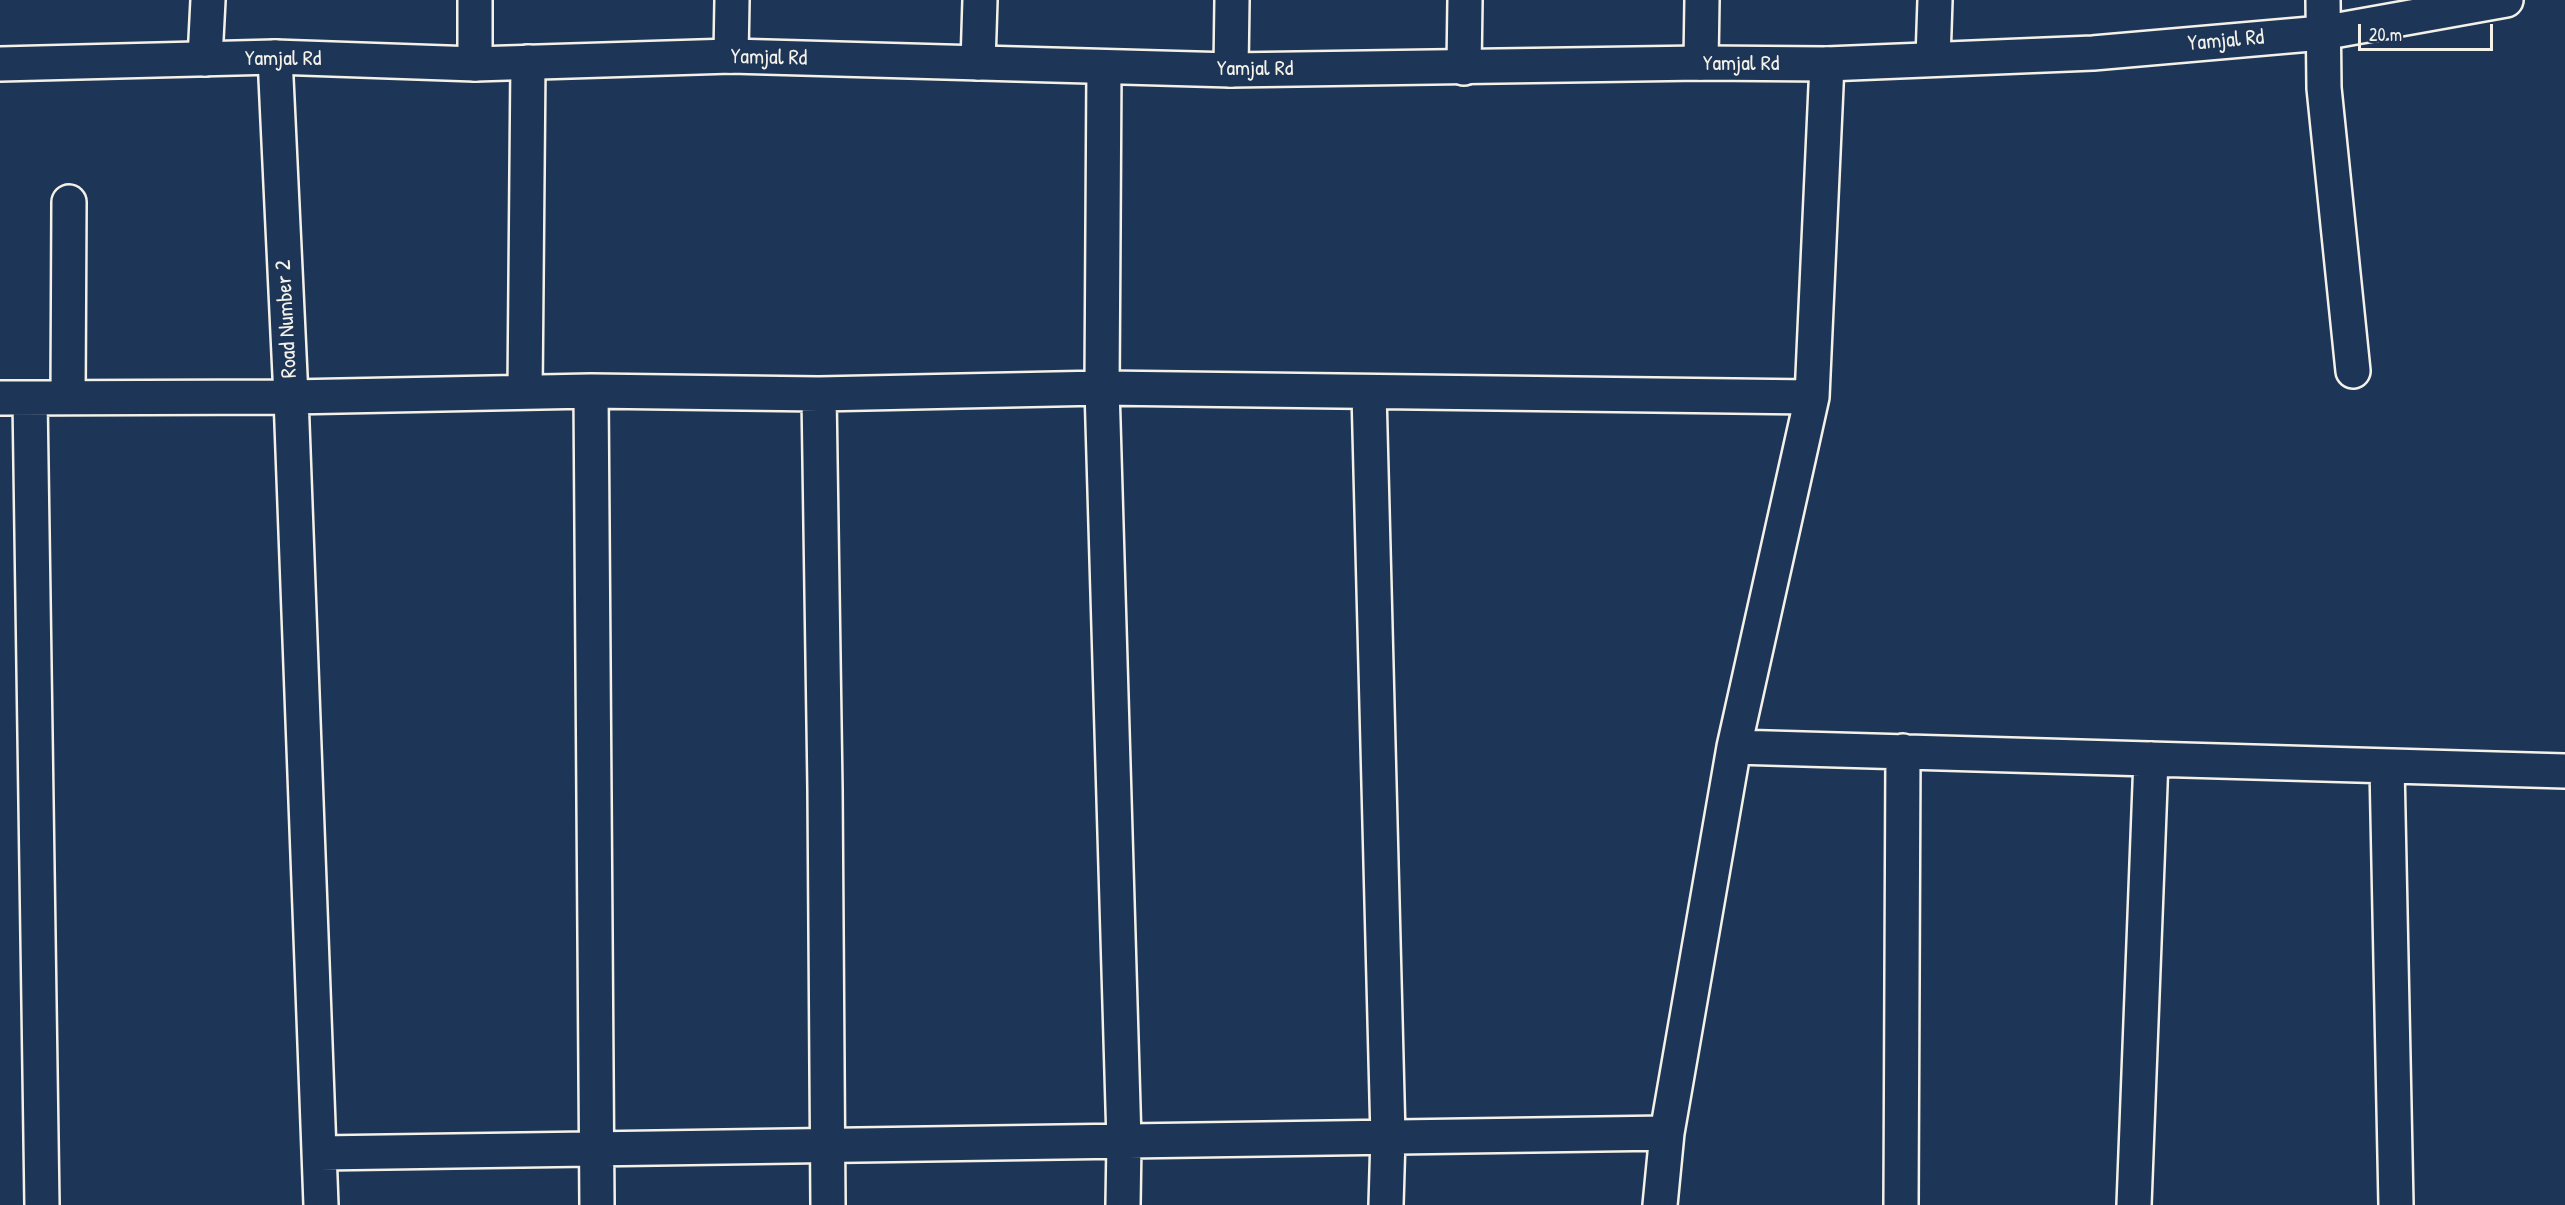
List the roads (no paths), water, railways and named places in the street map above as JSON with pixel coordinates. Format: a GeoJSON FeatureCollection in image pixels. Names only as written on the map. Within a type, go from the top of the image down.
{"type":"FeatureCollection","features":[{"type":"Feature","properties":{"kind":"street"},"geometry":{"type":"LineString","coordinates":[[205,59],[208,0]]}},
{"type":"Feature","properties":{"kind":"street"},"geometry":{"type":"LineString","coordinates":[[475,0],[475,64]]}},
{"type":"Feature","properties":{"kind":"street"},"geometry":{"type":"LineString","coordinates":[[731,56],[732,0]]}},
{"type":"Feature","properties":{"kind":"street"},"geometry":{"type":"LineString","coordinates":[[978,63],[980,0]]}},
{"type":"Feature","properties":{"kind":"street"},"geometry":{"type":"LineString","coordinates":[[1231,70],[1232,0]]}},
{"type":"Feature","properties":{"kind":"street"},"geometry":{"type":"LineString","coordinates":[[1464,68],[1465,0]]}},
{"type":"Feature","properties":{"kind":"street"},"geometry":{"type":"LineString","coordinates":[[1701,63],[1702,0]]}},
{"type":"Feature","properties":{"kind":"street"},"geometry":{"type":"LineString","coordinates":[[1933,59],[1935,0]]}},
{"type":"Feature","properties":{"kind":"street"},"geometry":{"type":"LineString","coordinates":[[2323,0],[2324,88],[2353,372]]}},
{"type":"Feature","properties":{"kind":"street","name":"Yamjal Rd"},"geometry":{"type":"LineString","coordinates":[[0,64],[275,57],[475,64],[731,56],[1231,70],[1701,63],[1827,64],[2092,53],[2322,33],[2506,0]]}},
{"type":"Feature","properties":{"kind":"street","name":"Road Number 2"},"geometry":{"type":"LineString","coordinates":[[15,398],[291,397],[275,57]]}},
{"type":"Feature","properties":{"kind":"street"},"geometry":{"type":"LineString","coordinates":[[525,392],[528,62]]}},
{"type":"Feature","properties":{"kind":"street"},"geometry":{"type":"LineString","coordinates":[[1660,1205],[1667,1133],[1734,747],[1812,397],[1827,64]]}},
{"type":"Feature","properties":{"kind":"street"},"geometry":{"type":"LineString","coordinates":[[1104,67],[1102,388],[1124,1141],[1123,1205]]}},
{"type":"Feature","properties":{"kind":"street"},"geometry":{"type":"LineString","coordinates":[[68,398],[69,202]]}},
{"type":"Feature","properties":{"kind":"street"},"geometry":{"type":"LineString","coordinates":[[321,1205],[291,397],[591,391],[819,394],[1102,388],[1812,397]]}},
{"type":"Feature","properties":{"kind":"street"},"geometry":{"type":"LineString","coordinates":[[591,391],[597,1205]]}},
{"type":"Feature","properties":{"kind":"street"},"geometry":{"type":"LineString","coordinates":[[1369,392],[1388,1137],[1386,1205]]}},
{"type":"Feature","properties":{"kind":"street"},"geometry":{"type":"LineString","coordinates":[[819,394],[828,1205]]}},
{"type":"Feature","properties":{"kind":"street"},"geometry":{"type":"LineString","coordinates":[[15,398],[42,1205]]}},
{"type":"Feature","properties":{"kind":"street"},"geometry":{"type":"LineString","coordinates":[[1734,747],[2565,771]]}},
{"type":"Feature","properties":{"kind":"street"},"geometry":{"type":"LineString","coordinates":[[1901,1205],[1903,751]]}},
{"type":"Feature","properties":{"kind":"street"},"geometry":{"type":"LineString","coordinates":[[2134,1205],[2151,759]]}},
{"type":"Feature","properties":{"kind":"street"},"geometry":{"type":"LineString","coordinates":[[2387,766],[2396,1205]]}},
{"type":"Feature","properties":{"kind":"street"},"geometry":{"type":"LineString","coordinates":[[320,1153],[1667,1133]]}}]}
